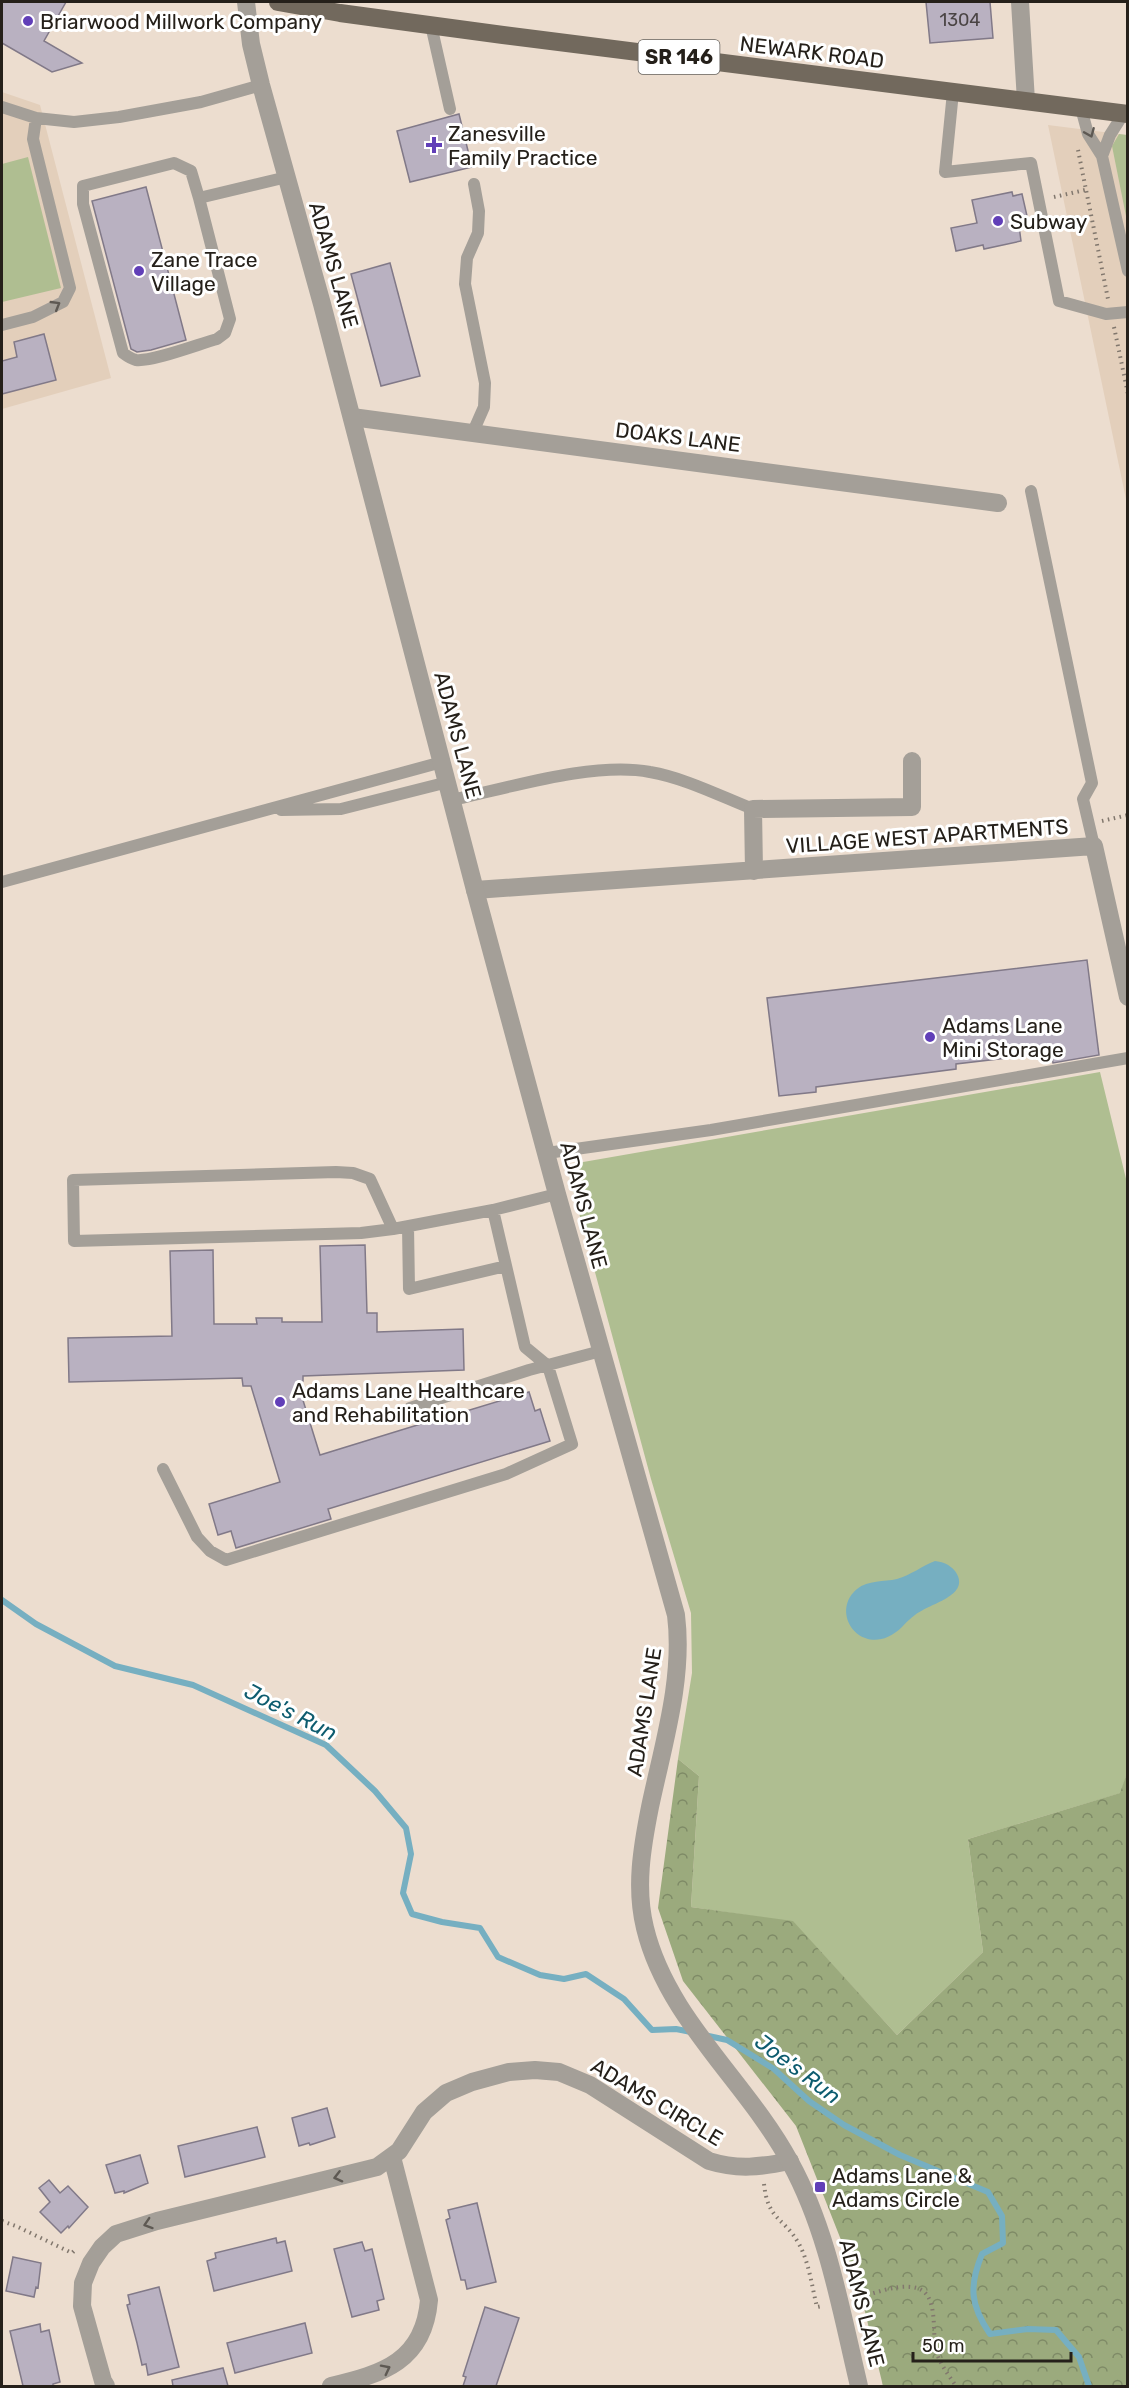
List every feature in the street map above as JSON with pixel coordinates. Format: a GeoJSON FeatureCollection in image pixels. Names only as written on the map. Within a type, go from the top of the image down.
{"type":"FeatureCollection","features":[{"type":"Feature","properties":{"kind":"main road","name":"NEWARK ROAD"},"geometry":{"type":"LineString","coordinates":[[278,2],[340,13],[1126,114]]}},
{"type":"Feature","properties":{"kind":"street","name":"ADAMS LANE"},"geometry":{"type":"LineString","coordinates":[[246,2],[251,44],[261,85],[352,417],[475,890],[557,1194],[676,1615],[679,1638],[677,1672],[640,1863],[640,1897],[652,1957],[668,1987],[711,2049],[757,2108],[790,2162],[822,2238],[859,2386]]}},
{"type":"Feature","properties":{"kind":"street"},"geometry":{"type":"LineString","coordinates":[[1020,2],[1026,101]]}},
{"type":"Feature","properties":{"kind":"street","name":"DOAKS LANE"},"geometry":{"type":"LineString","coordinates":[[352,417],[998,503]]}},
{"type":"Feature","properties":{"kind":"street","name":"VILLAGE WEST APARTMENTS"},"geometry":{"type":"LineString","coordinates":[[754,872],[753,809],[912,807],[912,761]]}},
{"type":"Feature","properties":{"kind":"street","name":"VILLAGE WEST APARTMENTS"},"geometry":{"type":"LineString","coordinates":[[475,890],[754,872],[1094,846],[1128,997]]}},
{"type":"Feature","properties":{"kind":"street","name":"ADAMS CIRCLE"},"geometry":{"type":"LineString","coordinates":[[106,2386],[82,2306],[83,2283],[91,2263],[102,2247],[116,2234],[157,2221],[377,2167],[399,2151],[424,2112],[446,2093],[472,2082],[535,2070],[559,2072],[590,2085],[709,2161],[730,2168],[764,2167],[790,2162]]}},
{"type":"Feature","properties":{"kind":"street"},"geometry":{"type":"LineString","coordinates":[[331,2386],[369,2377],[394,2366],[414,2347],[428,2320],[429,2300],[392,2157]]}},
{"type":"Feature","properties":{"kind":"lane"},"geometry":{"type":"LineString","coordinates":[[431,25],[450,109]]}},
{"type":"Feature","properties":{"kind":"lane"},"geometry":{"type":"LineString","coordinates":[[2,106],[36,118],[74,122],[119,117],[201,102],[261,85]]}},
{"type":"Feature","properties":{"kind":"lane"},"geometry":{"type":"LineString","coordinates":[[953,92],[945,172],[1031,163],[1059,301],[1106,314],[1128,312]]}},
{"type":"Feature","properties":{"kind":"lane"},"geometry":{"type":"LineString","coordinates":[[1082,108],[1088,134],[1102,156],[1128,271]]}},
{"type":"Feature","properties":{"kind":"lane"},"geometry":{"type":"LineString","coordinates":[[1102,156],[1110,135],[1126,114]]}},
{"type":"Feature","properties":{"kind":"lane"},"geometry":{"type":"LineString","coordinates":[[2,325],[33,317],[63,302],[69,288],[33,139],[36,118]]}},
{"type":"Feature","properties":{"kind":"lane"},"geometry":{"type":"LineString","coordinates":[[174,163],[191,171],[199,198],[230,319],[225,333],[217,339],[149,358],[137,360],[129,357],[123,353],[83,204],[83,186],[174,163]]}},
{"type":"Feature","properties":{"kind":"lane"},"geometry":{"type":"LineString","coordinates":[[199,198],[287,177]]}},
{"type":"Feature","properties":{"kind":"lane"},"geometry":{"type":"LineString","coordinates":[[473,432],[484,406],[485,383],[465,284],[467,258],[478,233],[479,211],[474,184]]}},
{"type":"Feature","properties":{"kind":"lane"},"geometry":{"type":"LineString","coordinates":[[1031,491],[1092,783],[1083,799],[1094,846]]}},
{"type":"Feature","properties":{"kind":"lane"},"geometry":{"type":"LineString","coordinates":[[2,882],[442,762]]}},
{"type":"Feature","properties":{"kind":"lane"},"geometry":{"type":"LineString","coordinates":[[452,801],[568,775],[615,768],[670,777],[753,809]]}},
{"type":"Feature","properties":{"kind":"lane"},"geometry":{"type":"LineString","coordinates":[[267,810],[341,809],[448,782]]}},
{"type":"Feature","properties":{"kind":"lane"},"geometry":{"type":"LineString","coordinates":[[547,1154],[711,1131],[1128,1058]]}},
{"type":"Feature","properties":{"kind":"lane"},"geometry":{"type":"LineString","coordinates":[[393,1229],[370,1179],[353,1173],[73,1180],[74,1241],[361,1233],[393,1229],[493,1210],[557,1194]]}},
{"type":"Feature","properties":{"kind":"lane"},"geometry":{"type":"LineString","coordinates":[[163,1469],[197,1537],[210,1551],[226,1560],[506,1474],[572,1444],[548,1366],[525,1347],[493,1210]]}},
{"type":"Feature","properties":{"kind":"lane"},"geometry":{"type":"LineString","coordinates":[[408,1226],[409,1289],[506,1266]]}},
{"type":"Feature","properties":{"kind":"lane"},"geometry":{"type":"LineString","coordinates":[[410,1408],[528,1370],[601,1351]]}},
{"type":"Feature","properties":{"kind":"path"},"geometry":{"type":"LineString","coordinates":[[1077,148],[1128,394]]}},
{"type":"Feature","properties":{"kind":"path"},"geometry":{"type":"LineString","coordinates":[[1039,200],[1085,190]]}},
{"type":"Feature","properties":{"kind":"path"},"geometry":{"type":"LineString","coordinates":[[1089,824],[1128,816]]}},
{"type":"Feature","properties":{"kind":"path"},"geometry":{"type":"LineString","coordinates":[[756,2182],[764,2182],[766,2200],[771,2212],[788,2229],[801,2248],[817,2307],[829,2305]]}},
{"type":"Feature","properties":{"kind":"path"},"geometry":{"type":"LineString","coordinates":[[850,2299],[906,2287],[920,2289],[926,2293],[932,2306],[936,2352],[956,2386]]}},
{"type":"Feature","properties":{"kind":"shaded area"},"geometry":{"type":"Polygon","coordinates":[[[2,92],[40,105],[111,378],[2,409],[2,92]]]}},
{"type":"Feature","properties":{"kind":"shaded area"},"geometry":{"type":"Polygon","coordinates":[[[1048,125],[1127,135],[1127,504],[1048,125]]]}},
{"type":"Feature","properties":{"kind":"green space"},"geometry":{"type":"Polygon","coordinates":[[[1119,134],[1127,135],[1127,221],[1112,146],[1119,134]]]}},
{"type":"Feature","properties":{"kind":"green space"},"geometry":{"type":"Polygon","coordinates":[[[28,157],[61,288],[2,302],[2,164],[28,157]]]}},
{"type":"Feature","properties":{"kind":"green space"},"geometry":{"type":"Polygon","coordinates":[[[1100,1072],[1128,1187],[1127,1773],[1121,1793],[968,1839],[983,1952],[897,2035],[793,1922],[691,1907],[699,1776],[678,1759],[692,1673],[691,1613],[651,1479],[566,1165],[1100,1072]]]}},
{"type":"Feature","properties":{"kind":"green space"},"geometry":{"type":"Polygon","coordinates":[[[678,1759],[699,1776],[691,1907],[793,1921],[897,2035],[983,1952],[968,1839],[1120,1793],[1127,1773],[1127,2386],[883,2386],[858,2283],[796,2126],[683,1981],[658,1908],[678,1759]]]}},
{"type":"Feature","properties":{"kind":"water"},"geometry":{"type":"Polygon","coordinates":[[[935,1561],[955,1571],[959,1579],[956,1591],[917,1613],[888,1637],[875,1640],[854,1631],[848,1622],[846,1611],[849,1599],[857,1589],[871,1583],[902,1577],[935,1561]]]}},
{"type":"Feature","properties":{"kind":"building","name":"Briarwood Millwork Company"},"geometry":{"type":"Polygon","coordinates":[[[2,2],[66,2],[44,41],[82,63],[52,72],[2,43],[2,2]]]}},
{"type":"Feature","properties":{"kind":"building"},"geometry":{"type":"Polygon","coordinates":[[[926,2],[990,2],[993,38],[930,43],[926,2]]]}},
{"type":"Feature","properties":{"kind":"building","name":"Zanesville Family Practice"},"geometry":{"type":"Polygon","coordinates":[[[459,114],[472,167],[410,182],[397,131],[459,114]]]}},
{"type":"Feature","properties":{"kind":"building","name":"Zane Trace Village"},"geometry":{"type":"Polygon","coordinates":[[[146,187],[186,340],[137,352],[131,349],[92,201],[146,187]]]}},
{"type":"Feature","properties":{"kind":"building","name":"Subway"},"geometry":{"type":"Polygon","coordinates":[[[1012,192],[1013,196],[1022,194],[1027,216],[1018,218],[1021,241],[984,249],[983,245],[956,251],[951,228],[977,223],[972,200],[1012,192]]]}},
{"type":"Feature","properties":{"kind":"building"},"geometry":{"type":"Polygon","coordinates":[[[390,263],[420,376],[381,386],[351,274],[390,263]]]}},
{"type":"Feature","properties":{"kind":"building"},"geometry":{"type":"Polygon","coordinates":[[[44,334],[56,380],[2,394],[2,361],[17,357],[14,342],[44,334]]]}},
{"type":"Feature","properties":{"kind":"building"},"geometry":{"type":"Polygon","coordinates":[[[1087,960],[1099,1055],[1053,1063],[1051,1053],[956,1064],[956,1069],[816,1087],[816,1092],[779,1096],[767,998],[1087,960]]]}},
{"type":"Feature","properties":{"kind":"building","name":"Adams Lane Healthcare and Rehabilitation"},"geometry":{"type":"Polygon","coordinates":[[[365,1245],[367,1313],[377,1313],[377,1332],[463,1329],[464,1370],[303,1376],[303,1381],[297,1381],[320,1455],[424,1423],[421,1413],[437,1408],[440,1419],[529,1392],[535,1411],[540,1409],[550,1441],[328,1509],[331,1519],[236,1548],[231,1531],[218,1535],[209,1504],[280,1482],[251,1386],[243,1386],[242,1378],[69,1382],[68,1338],[172,1336],[170,1251],[213,1250],[214,1324],[257,1324],[256,1318],[282,1318],[282,1322],[322,1322],[320,1246],[365,1245]]]}},
{"type":"Feature","properties":{"kind":"building"},"geometry":{"type":"Polygon","coordinates":[[[327,2108],[335,2137],[299,2146],[292,2118],[327,2108]]]}},
{"type":"Feature","properties":{"kind":"building"},"geometry":{"type":"Polygon","coordinates":[[[257,2127],[265,2157],[185,2177],[178,2146],[257,2127]]]}},
{"type":"Feature","properties":{"kind":"building"},"geometry":{"type":"Polygon","coordinates":[[[140,2155],[148,2183],[124,2193],[124,2191],[115,2193],[106,2165],[140,2155]]]}},
{"type":"Feature","properties":{"kind":"building"},"geometry":{"type":"Polygon","coordinates":[[[49,2180],[60,2193],[68,2186],[88,2207],[69,2228],[68,2226],[61,2233],[40,2212],[50,2202],[39,2188],[49,2180]]]}},
{"type":"Feature","properties":{"kind":"building"},"geometry":{"type":"Polygon","coordinates":[[[477,2203],[496,2282],[467,2289],[465,2280],[461,2280],[446,2220],[450,2218],[448,2210],[477,2203]]]}},
{"type":"Feature","properties":{"kind":"building"},"geometry":{"type":"Polygon","coordinates":[[[276,2238],[277,2243],[285,2241],[292,2271],[214,2291],[207,2261],[216,2258],[215,2253],[276,2238]]]}},
{"type":"Feature","properties":{"kind":"building"},"geometry":{"type":"Polygon","coordinates":[[[362,2242],[365,2251],[372,2249],[384,2299],[377,2301],[379,2310],[352,2317],[334,2249],[362,2242]]]}},
{"type":"Feature","properties":{"kind":"building"},"geometry":{"type":"Polygon","coordinates":[[[13,2257],[41,2263],[38,2288],[36,2287],[34,2297],[6,2291],[13,2257]]]}},
{"type":"Feature","properties":{"kind":"building"},"geometry":{"type":"Polygon","coordinates":[[[159,2287],[179,2367],[148,2375],[146,2364],[142,2365],[127,2305],[130,2304],[128,2295],[159,2287]]]}},
{"type":"Feature","properties":{"kind":"building"},"geometry":{"type":"Polygon","coordinates":[[[485,2307],[519,2318],[496,2386],[463,2386],[466,2377],[463,2376],[485,2307]]]}},
{"type":"Feature","properties":{"kind":"building"},"geometry":{"type":"Polygon","coordinates":[[[305,2323],[312,2353],[235,2373],[227,2343],[305,2323]]]}},
{"type":"Feature","properties":{"kind":"building"},"geometry":{"type":"Polygon","coordinates":[[[40,2324],[41,2332],[49,2330],[60,2382],[53,2386],[23,2386],[10,2331],[40,2324]]]}},
{"type":"Feature","properties":{"kind":"building"},"geometry":{"type":"Polygon","coordinates":[[[223,2368],[228,2386],[173,2386],[172,2380],[223,2368]]]}},
{"type":"Feature","properties":{"kind":"waterway","name":"Joe's Run"},"geometry":{"type":"LineString","coordinates":[[2,1600],[36,1624],[115,1666],[193,1685],[326,1745],[375,1791],[406,1828],[411,1854],[403,1893],[412,1914],[480,1928],[498,1957],[540,1975],[564,1979],[586,1974],[624,1999],[652,2030],[676,2029],[691,2032]]}},
{"type":"Feature","properties":{"kind":"waterway","name":"Joe's Run"},"geometry":{"type":"LineString","coordinates":[[704,2035],[727,2040],[774,2069],[809,2101],[844,2125],[900,2155],[988,2192],[1002,2216],[1003,2243],[982,2254],[975,2276],[975,2304],[983,2324],[990,2334],[1028,2329],[1056,2330],[1079,2357],[1089,2386]]}},
{"type":"Feature","properties":{"kind":"place","name":"Briarwood Millwork Company"},"geometry":{"type":"Point","coordinates":[28,21]}},
{"type":"Feature","properties":{"kind":"place","name":"Zanesville Family Practice"},"geometry":{"type":"Point","coordinates":[434,145]}},
{"type":"Feature","properties":{"kind":"place","name":"Subway"},"geometry":{"type":"Point","coordinates":[998,221]}},
{"type":"Feature","properties":{"kind":"place","name":"Zane Trace Village"},"geometry":{"type":"Point","coordinates":[139,271]}},
{"type":"Feature","properties":{"kind":"place","name":"Adams Lane Mini Storage"},"geometry":{"type":"Point","coordinates":[930,1037]}},
{"type":"Feature","properties":{"kind":"place","name":"Adams Lane Healthcare and Rehabilitation"},"geometry":{"type":"Point","coordinates":[280,1402]}},
{"type":"Feature","properties":{"kind":"place","name":"Adams Lane & Adams Circle"},"geometry":{"type":"Point","coordinates":[820,2187]}}]}
